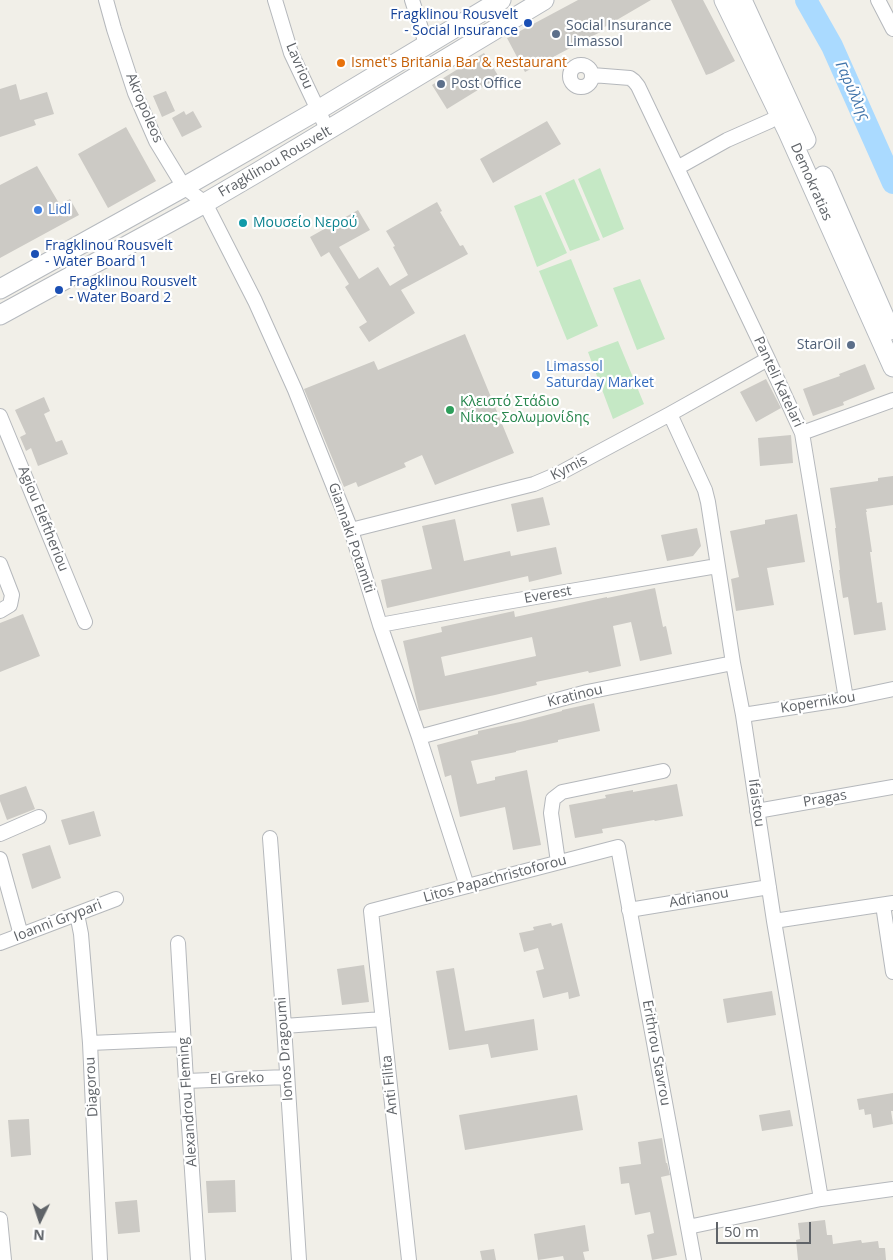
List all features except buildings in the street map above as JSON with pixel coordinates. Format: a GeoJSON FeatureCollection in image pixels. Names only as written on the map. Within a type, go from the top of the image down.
{"type":"FeatureCollection","features":[{"type":"Feature","properties":{"kind":"main road","name":"Fragklinou Rousvelt"},"geometry":{"type":"LineString","coordinates":[[0,289],[318,110],[501,0]]}},
{"type":"Feature","properties":{"kind":"main road","name":"Fragklinou Rousvelt"},"geometry":{"type":"LineString","coordinates":[[0,314],[205,203],[544,0]]}},
{"type":"Feature","properties":{"kind":"main road","name":"Demokratias"},"geometry":{"type":"LineString","coordinates":[[724,0],[785,109],[877,298],[893,336]]}},
{"type":"Feature","properties":{"kind":"main road","name":"Demokratias"},"geometry":{"type":"LineString","coordinates":[[742,0],[785,109],[893,367]]}},
{"type":"Feature","properties":{"kind":"street","name":"Akropoleos"},"geometry":{"type":"LineString","coordinates":[[106,0],[136,93],[156,140],[184,187],[205,203]]}},
{"type":"Feature","properties":{"kind":"street","name":"Lavriou"},"geometry":{"type":"LineString","coordinates":[[275,0],[291,53],[328,131]]}},
{"type":"Feature","properties":{"kind":"street"},"geometry":{"type":"LineString","coordinates":[[412,0],[426,44]]}},
{"type":"Feature","properties":{"kind":"street"},"geometry":{"type":"LineString","coordinates":[[878,0],[893,29]]}},
{"type":"Feature","properties":{"kind":"street","name":"Panteli Katelari"},"geometry":{"type":"LineString","coordinates":[[592,75],[630,78],[638,86],[802,434],[846,699]]}},
{"type":"Feature","properties":{"kind":"street"},"geometry":{"type":"LineString","coordinates":[[677,168],[785,109]]}},
{"type":"Feature","properties":{"kind":"street","name":"Giannaki Potamiti"},"geometry":{"type":"LineString","coordinates":[[205,203],[255,301],[295,390],[351,530],[380,625],[419,737],[466,886]]}},
{"type":"Feature","properties":{"kind":"street","name":"Kymis"},"geometry":{"type":"LineString","coordinates":[[351,530],[534,484],[560,473],[768,359]]}},
{"type":"Feature","properties":{"kind":"street"},"geometry":{"type":"LineString","coordinates":[[802,434],[893,400]]}},
{"type":"Feature","properties":{"kind":"street","name":"Ifaistou"},"geometry":{"type":"LineString","coordinates":[[670,414],[705,490],[708,502],[774,921],[821,1199]]}},
{"type":"Feature","properties":{"kind":"street","name":"Agiou Eleftheriou"},"geometry":{"type":"LineString","coordinates":[[0,416],[85,622]]}},
{"type":"Feature","properties":{"kind":"street"},"geometry":{"type":"LineString","coordinates":[[0,564],[12,595],[5,608]]}},
{"type":"Feature","properties":{"kind":"street","name":"Everest"},"geometry":{"type":"LineString","coordinates":[[380,625],[717,566]]}},
{"type":"Feature","properties":{"kind":"street","name":"Kratinou"},"geometry":{"type":"LineString","coordinates":[[419,737],[587,692],[733,664]]}},
{"type":"Feature","properties":{"kind":"street","name":"Kopernikou"},"geometry":{"type":"LineString","coordinates":[[743,715],[846,699],[893,689]]}},
{"type":"Feature","properties":{"kind":"street"},"geometry":{"type":"LineString","coordinates":[[558,862],[551,813],[553,799],[562,792],[664,771]]}},
{"type":"Feature","properties":{"kind":"street","name":"Pragas"},"geometry":{"type":"LineString","coordinates":[[757,811],[893,787]]}},
{"type":"Feature","properties":{"kind":"street"},"geometry":{"type":"LineString","coordinates":[[0,834],[39,817]]}},
{"type":"Feature","properties":{"kind":"street","name":"Ionos Dragoumi"},"geometry":{"type":"LineString","coordinates":[[270,838],[299,1260]]}},
{"type":"Feature","properties":{"kind":"street","name":"Litos Papachristoforou"},"geometry":{"type":"LineString","coordinates":[[371,911],[618,846]]}},
{"type":"Feature","properties":{"kind":"street","name":"Erithrou Stavrou"},"geometry":{"type":"LineString","coordinates":[[618,846],[694,1260]]}},
{"type":"Feature","properties":{"kind":"street"},"geometry":{"type":"LineString","coordinates":[[0,859],[21,935]]}},
{"type":"Feature","properties":{"kind":"street","name":"Adrianou"},"geometry":{"type":"LineString","coordinates":[[629,910],[769,887]]}},
{"type":"Feature","properties":{"kind":"street","name":"Ioanni Grypari"},"geometry":{"type":"LineString","coordinates":[[0,943],[116,899]]}},
{"type":"Feature","properties":{"kind":"street"},"geometry":{"type":"LineString","coordinates":[[774,921],[888,904],[893,972]]}},
{"type":"Feature","properties":{"kind":"street","name":"Anti Filita"},"geometry":{"type":"LineString","coordinates":[[371,911],[409,1260]]}},
{"type":"Feature","properties":{"kind":"street","name":"Diagorou"},"geometry":{"type":"LineString","coordinates":[[77,914],[81,934],[90,1043],[100,1260]]}},
{"type":"Feature","properties":{"kind":"street","name":"Alexandrou Fleming"},"geometry":{"type":"LineString","coordinates":[[178,943],[198,1260]]}},
{"type":"Feature","properties":{"kind":"street"},"geometry":{"type":"LineString","coordinates":[[284,1026],[383,1019]]}},
{"type":"Feature","properties":{"kind":"street"},"geometry":{"type":"LineString","coordinates":[[90,1043],[184,1039]]}},
{"type":"Feature","properties":{"kind":"street","name":"El Greko"},"geometry":{"type":"LineString","coordinates":[[186,1081],[287,1077]]}},
{"type":"Feature","properties":{"kind":"street"},"geometry":{"type":"LineString","coordinates":[[688,1227],[821,1199],[893,1188]]}},
{"type":"Feature","properties":{"kind":"street"},"geometry":{"type":"LineString","coordinates":[[0,1220],[4,1260]]}},
{"type":"Feature","properties":{"kind":"green space"},"geometry":{"type":"Polygon","coordinates":[[[600,168],[624,229],[603,238],[578,179],[600,168]]]}},
{"type":"Feature","properties":{"kind":"green space"},"geometry":{"type":"Polygon","coordinates":[[[574,179],[600,240],[570,251],[545,193],[574,179]]]}},
{"type":"Feature","properties":{"kind":"green space"},"geometry":{"type":"Polygon","coordinates":[[[541,195],[567,253],[537,267],[514,206],[541,195]]]}},
{"type":"Feature","properties":{"kind":"green space"},"geometry":{"type":"Polygon","coordinates":[[[571,259],[598,326],[567,340],[539,271],[571,259]]]}},
{"type":"Feature","properties":{"kind":"green space"},"geometry":{"type":"Polygon","coordinates":[[[640,279],[665,339],[637,350],[613,288],[640,279]]]}},
{"type":"Feature","properties":{"kind":"green space"},"geometry":{"type":"Polygon","coordinates":[[[618,341],[644,404],[613,419],[588,352],[618,341]]]}},
{"type":"Feature","properties":{"kind":"waterway","name":"Γαρύλλης"},"geometry":{"type":"LineString","coordinates":[[806,0],[832,46],[893,183]]}},
{"type":"Feature","properties":{"kind":"place","name":"Fragklinou Rousvelt - Social Insurance"},"geometry":{"type":"Point","coordinates":[528,23]}},
{"type":"Feature","properties":{"kind":"place","name":"Social Insurance Limassol"},"geometry":{"type":"Point","coordinates":[556,34]}},
{"type":"Feature","properties":{"kind":"place","name":"Ismet's Britania Bar & Restaurant"},"geometry":{"type":"Point","coordinates":[341,63]}},
{"type":"Feature","properties":{"kind":"place","name":"Post Office"},"geometry":{"type":"Point","coordinates":[441,84]}},
{"type":"Feature","properties":{"kind":"place","name":"Lidl"},"geometry":{"type":"Point","coordinates":[38,210]}},
{"type":"Feature","properties":{"kind":"place","name":"Μουσείο Νερού"},"geometry":{"type":"Point","coordinates":[243,223]}},
{"type":"Feature","properties":{"kind":"place","name":"Fragklinou Rousvelt - Water Board 1"},"geometry":{"type":"Point","coordinates":[35,254]}},
{"type":"Feature","properties":{"kind":"place","name":"Fragklinou Rousvelt - Water Board 2"},"geometry":{"type":"Point","coordinates":[59,290]}},
{"type":"Feature","properties":{"kind":"place","name":"StarOil"},"geometry":{"type":"Point","coordinates":[851,345]}},
{"type":"Feature","properties":{"kind":"place","name":"Limassol Saturday Market"},"geometry":{"type":"Point","coordinates":[536,375]}},
{"type":"Feature","properties":{"kind":"place","name":"Κλειστό Στάδιο Νίκος Σολωμονίδης"},"geometry":{"type":"Point","coordinates":[450,410]}}]}
